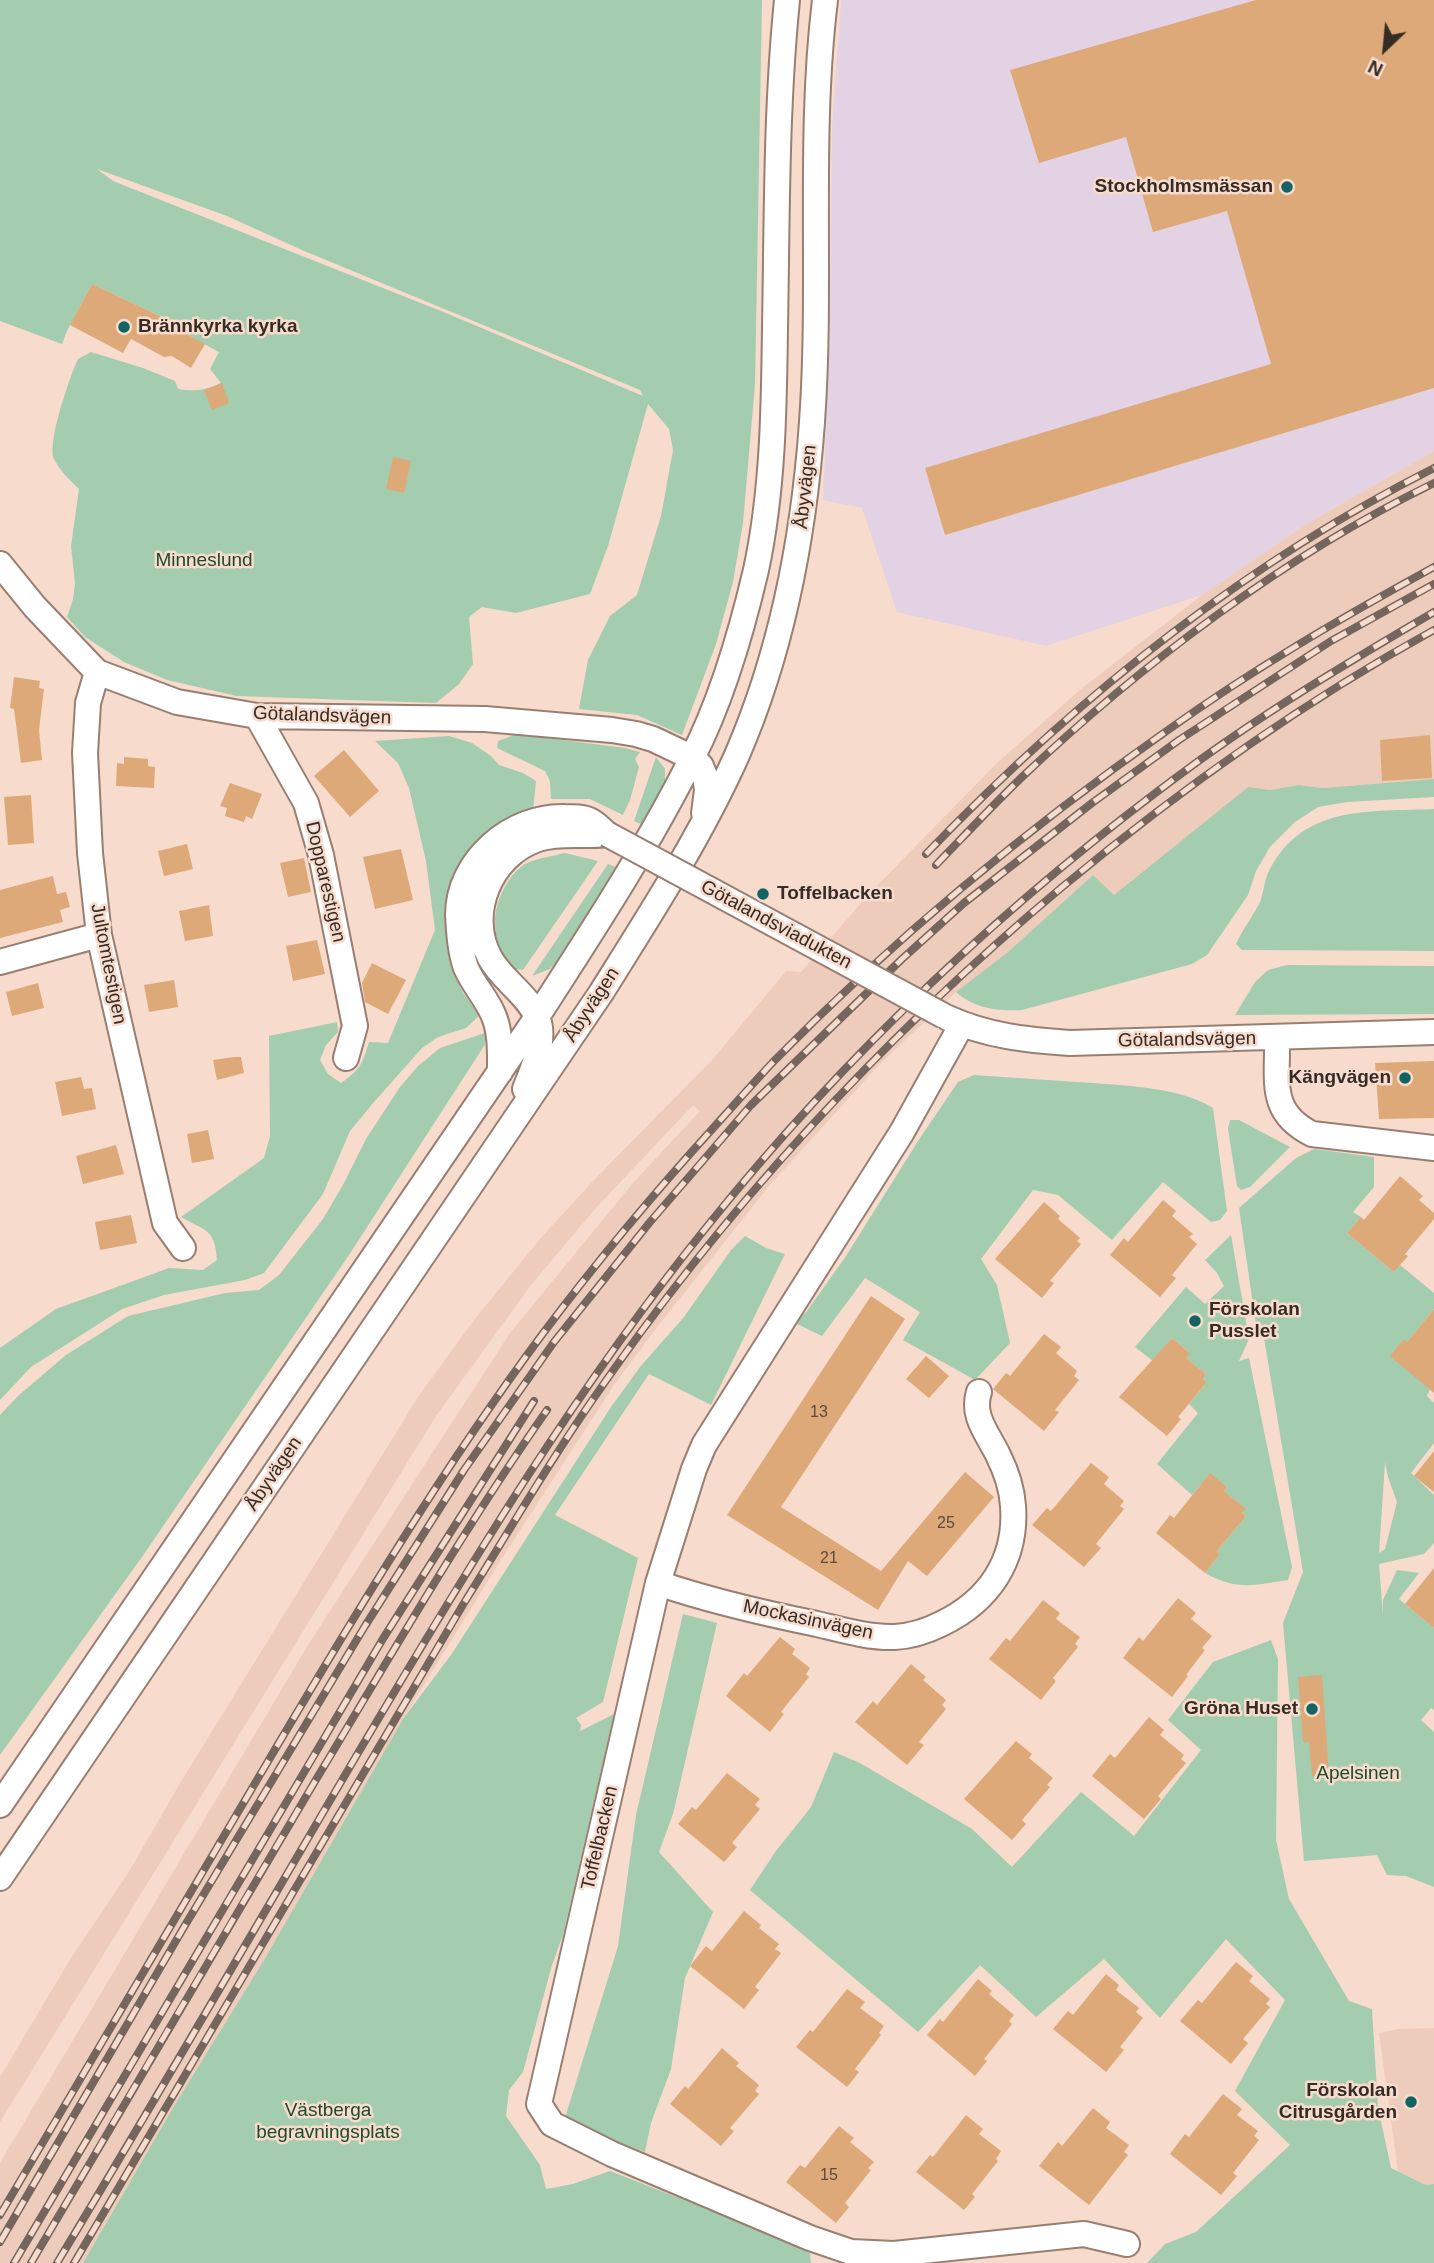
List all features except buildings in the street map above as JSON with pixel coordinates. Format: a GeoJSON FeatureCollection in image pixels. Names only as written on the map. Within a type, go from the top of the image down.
{"type":"FeatureCollection","features":[{"type":"Feature","properties":{"kind":"street","name":"Åbyvägen"},"geometry":{"type":"LineString","coordinates":[[0,1805],[8,1787],[537,1017],[616,892],[692,758],[712,712],[743,622],[756,568],[766,505],[772,444],[779,119],[787,0]]}},
{"type":"Feature","properties":{"kind":"street","name":"Åbyvägen"},"geometry":{"type":"LineString","coordinates":[[0,1878],[601,993],[650,915],[704,820],[737,754],[764,685],[787,606],[800,538],[813,421],[817,127],[825,0]]}},
{"type":"Feature","properties":{"kind":"street","name":"Götalandsvägen"},"geometry":{"type":"LineString","coordinates":[[0,564],[35,607],[97,671],[177,702],[257,716],[485,719],[612,730],[653,739],[692,758]]}},
{"type":"Feature","properties":{"kind":"street","name":"Jultomtestigen"},"geometry":{"type":"LineString","coordinates":[[97,671],[88,703],[85,752],[90,853],[99,935],[165,1223],[183,1248]]}},
{"type":"Feature","properties":{"kind":"street","name":"Dopparestigen"},"geometry":{"type":"LineString","coordinates":[[257,716],[306,803],[321,855],[355,1026],[346,1058]]}},
{"type":"Feature","properties":{"kind":"street"},"geometry":{"type":"LineString","coordinates":[[692,758],[701,766],[705,776],[707,790],[704,820]]}},
{"type":"Feature","properties":{"kind":"street","name":"Götalandsviadukten"},"geometry":{"type":"LineString","coordinates":[[500,1072],[500,1049],[494,1015],[466,969],[461,949],[458,911],[465,882],[478,858],[512,829],[549,817],[591,820],[607,834],[953,1020]]}},
{"type":"Feature","properties":{"kind":"street","name":"Götalandsviadukten"},"geometry":{"type":"LineString","coordinates":[[537,1017],[500,973],[485,948],[480,921],[484,893],[489,881],[505,860],[538,839],[569,834],[607,834]]}},
{"type":"Feature","properties":{"kind":"street"},"geometry":{"type":"LineString","coordinates":[[0,962],[99,935]]}},
{"type":"Feature","properties":{"kind":"street"},"geometry":{"type":"LineString","coordinates":[[474,982],[519,1014],[537,1017],[559,1015],[580,1007],[601,993]]}},
{"type":"Feature","properties":{"kind":"street"},"geometry":{"type":"LineString","coordinates":[[511,1127],[537,1055],[540,1040],[537,1017]]}},
{"type":"Feature","properties":{"kind":"street","name":"Götalandsvägen"},"geometry":{"type":"LineString","coordinates":[[953,1020],[983,1032],[1026,1040],[1070,1043],[1434,1032]]}},
{"type":"Feature","properties":{"kind":"street","name":"Toffelbacken"},"geometry":{"type":"LineString","coordinates":[[953,1020],[902,1132],[704,1445],[694,1469],[658,1583],[539,2105],[552,2124],[625,2160],[798,2233],[851,2252],[894,2254],[1084,2234],[1127,2244]]}},
{"type":"Feature","properties":{"kind":"street"},"geometry":{"type":"LineString","coordinates":[[1277,1038],[1279,1100],[1296,1126],[1312,1134],[1434,1148]]}},
{"type":"Feature","properties":{"kind":"street","name":"Mockasinvägen"},"geometry":{"type":"LineString","coordinates":[[658,1583],[756,1611],[860,1633],[895,1637],[917,1634],[954,1618],[987,1592],[1009,1549],[1012,1527],[1010,1484],[999,1456],[979,1419],[976,1403],[979,1392]]}},
{"type":"Feature","properties":{"kind":"shaded area"},"geometry":{"type":"Polygon","coordinates":[[[841,0],[1434,0],[1434,451],[1308,523],[1202,595],[1046,646],[897,612],[862,508],[823,500],[830,330],[832,126],[841,0]]]}},
{"type":"Feature","properties":{"kind":"shaded area"},"geometry":{"type":"Polygon","coordinates":[[[1434,451],[1434,779],[1323,788],[1299,785],[1270,790],[1248,787],[1114,895],[1093,875],[1008,952],[956,992],[878,1066],[769,1186],[614,1385],[502,1558],[403,1719],[264,1960],[174,2106],[83,2263],[0,2263],[0,2163],[308,1645],[510,1333],[633,1183],[700,1111],[693,1105],[595,1209],[531,1285],[436,1416],[0,2122],[0,2077],[71,1958],[127,1875],[182,1780],[418,1397],[474,1320],[540,1239],[714,1058],[786,971],[801,972],[870,893],[997,763],[1081,689],[1202,595],[1308,523],[1434,451]]]}},
{"type":"Feature","properties":{"kind":"shaded area","name":"Förskolan Citrusgården"},"geometry":{"type":"Polygon","coordinates":[[[1434,2028],[1434,2184],[1426,2185],[1398,2171],[1379,2033],[1398,2029],[1434,2028]]]}},
{"type":"Feature","properties":{"kind":"green space","name":"Minneslund"},"geometry":{"type":"Polygon","coordinates":[[[0,0],[762,0],[755,384],[743,523],[733,582],[716,644],[682,735],[637,715],[579,709],[588,660],[610,616],[637,595],[661,516],[673,450],[669,429],[648,404],[608,546],[590,594],[516,613],[482,607],[469,617],[473,664],[459,684],[436,703],[237,696],[167,680],[124,662],[85,637],[67,617],[75,583],[71,546],[79,489],[59,467],[53,451],[60,409],[78,359],[91,352],[175,381],[178,389],[195,390],[221,383],[210,369],[219,352],[182,332],[179,325],[92,284],[62,344],[0,321],[0,0]],[[97,169],[113,181],[446,313],[643,396],[640,390],[302,250],[227,216],[97,169]]]}},
{"type":"Feature","properties":{"kind":"green space"},"geometry":{"type":"Polygon","coordinates":[[[517,734],[640,752],[635,759],[639,767],[623,815],[590,799],[551,799],[550,781],[545,771],[497,748],[498,741],[517,734]]]}},
{"type":"Feature","properties":{"kind":"green space"},"geometry":{"type":"Polygon","coordinates":[[[449,736],[472,743],[499,765],[523,773],[536,781],[533,811],[495,826],[479,839],[466,863],[449,908],[446,926],[448,954],[463,992],[480,1015],[466,1028],[438,1037],[422,1048],[374,1102],[350,1131],[323,1194],[264,1273],[245,1280],[164,1295],[122,1309],[31,1367],[0,1400],[0,1348],[56,1309],[169,1268],[203,1270],[217,1260],[211,1236],[181,1217],[264,1158],[270,1136],[269,1036],[337,1022],[338,1032],[326,1045],[320,1060],[328,1074],[341,1083],[360,1065],[369,1042],[388,1043],[435,930],[426,861],[409,788],[398,763],[375,741],[449,736]]]}},
{"type":"Feature","properties":{"kind":"green space"},"geometry":{"type":"Polygon","coordinates":[[[656,757],[665,769],[665,782],[643,825],[634,821],[656,757]]]}},
{"type":"Feature","properties":{"kind":"green space"},"geometry":{"type":"Polygon","coordinates":[[[1434,779],[1434,797],[1347,802],[1318,807],[1295,822],[1270,847],[1256,871],[1248,895],[1207,955],[1192,964],[1022,1010],[987,1008],[963,998],[956,992],[1008,952],[1093,875],[1114,895],[1248,787],[1270,790],[1299,785],[1323,788],[1434,779]]]}},
{"type":"Feature","properties":{"kind":"green space"},"geometry":{"type":"Polygon","coordinates":[[[1434,809],[1434,951],[1242,950],[1236,944],[1260,902],[1269,871],[1283,849],[1300,833],[1340,816],[1363,812],[1434,809]]]}},
{"type":"Feature","properties":{"kind":"green space"},"geometry":{"type":"Polygon","coordinates":[[[565,853],[598,861],[523,970],[514,969],[500,948],[495,930],[495,916],[504,889],[514,874],[527,863],[565,853]]]}},
{"type":"Feature","properties":{"kind":"green space"},"geometry":{"type":"Polygon","coordinates":[[[608,864],[621,869],[559,960],[550,969],[532,976],[608,864]]]}},
{"type":"Feature","properties":{"kind":"green space"},"geometry":{"type":"Polygon","coordinates":[[[1287,965],[1434,966],[1434,1014],[1235,1015],[1255,982],[1268,970],[1287,965]]]}},
{"type":"Feature","properties":{"kind":"green space"},"geometry":{"type":"Polygon","coordinates":[[[488,1032],[484,1046],[349,1255],[144,1554],[0,1755],[0,1415],[66,1355],[128,1316],[225,1293],[259,1290],[279,1275],[323,1219],[366,1139],[400,1087],[418,1066],[440,1048],[488,1032]]]}},
{"type":"Feature","properties":{"kind":"green space"},"geometry":{"type":"Polygon","coordinates":[[[974,1075],[1147,1088],[1183,1095],[1213,1108],[1227,1211],[1220,1220],[1211,1222],[1163,1182],[1112,1240],[1058,1195],[1033,1190],[981,1259],[997,1285],[1010,1343],[975,1380],[903,1340],[920,1312],[865,1278],[822,1336],[795,1323],[807,1311],[846,1256],[958,1082],[974,1075]]]}},
{"type":"Feature","properties":{"kind":"green space"},"geometry":{"type":"Polygon","coordinates":[[[1230,1120],[1239,1120],[1290,1147],[1250,1187],[1241,1190],[1237,1186],[1228,1129],[1230,1120]]]}},
{"type":"Feature","properties":{"kind":"green space","name":"Apelsinen"},"geometry":{"type":"Polygon","coordinates":[[[1314,1149],[1374,1157],[1374,1187],[1353,1212],[1361,1217],[1347,1233],[1394,1272],[1400,1265],[1434,1293],[1434,1309],[1407,1342],[1430,1389],[1427,1396],[1434,1403],[1434,1443],[1411,1473],[1434,1495],[1434,1543],[1424,1554],[1379,1564],[1383,1615],[1383,1600],[1397,1570],[1419,1573],[1399,1599],[1434,1628],[1434,1710],[1431,1708],[1421,1720],[1434,1732],[1434,1887],[1406,1876],[1387,1875],[1377,1855],[1304,1861],[1283,1623],[1303,1572],[1264,1338],[1258,1339],[1239,1208],[1296,1158],[1314,1149]],[[1385,1462],[1379,1553],[1385,1549],[1397,1502],[1385,1462]]]}},
{"type":"Feature","properties":{"kind":"green space"},"geometry":{"type":"Polygon","coordinates":[[[1231,1235],[1249,1339],[1239,1361],[1249,1358],[1292,1567],[1288,1580],[1255,1585],[1227,1582],[1205,1573],[1220,1554],[1217,1551],[1246,1516],[1242,1513],[1245,1509],[1224,1491],[1227,1487],[1210,1474],[1192,1495],[1157,1464],[1198,1413],[1189,1404],[1207,1382],[1203,1379],[1206,1374],[1186,1358],[1189,1352],[1172,1338],[1153,1361],[1135,1347],[1186,1287],[1205,1304],[1224,1286],[1205,1260],[1231,1235]]]}},
{"type":"Feature","properties":{"kind":"green space","name":"Västberga begravningsplats"},"geometry":{"type":"Polygon","coordinates":[[[745,1236],[766,1248],[785,1254],[711,1405],[649,1374],[555,1515],[638,1558],[603,1702],[576,1718],[581,1725],[580,1731],[614,1714],[563,1935],[552,1965],[523,2072],[509,2090],[506,2116],[540,2165],[546,2189],[573,2184],[610,2171],[810,2253],[811,2263],[83,2263],[174,2106],[264,1960],[403,1719],[451,1655],[611,1407],[640,1367],[684,1317],[731,1250],[745,1236]]]}},
{"type":"Feature","properties":{"kind":"green space"},"geometry":{"type":"Polygon","coordinates":[[[683,1614],[717,1623],[673,1814],[659,1852],[713,1912],[685,1978],[671,2069],[651,2123],[645,2152],[564,2121],[618,1946],[636,1815],[683,1614]]]}},
{"type":"Feature","properties":{"kind":"green space"},"geometry":{"type":"Polygon","coordinates":[[[1271,1640],[1278,1659],[1276,1840],[1289,1899],[1349,2001],[1372,2009],[1378,2107],[1391,2168],[1426,2185],[1434,2184],[1434,2263],[1147,2263],[1165,2244],[1196,2232],[1290,2145],[1235,2091],[1285,2000],[1226,1939],[1160,2018],[1104,1959],[1036,2017],[980,1965],[918,2032],[750,1890],[776,1851],[811,1807],[834,1752],[860,1763],[972,1829],[1012,1867],[1081,1792],[1134,1836],[1201,1750],[1168,1720],[1213,1662],[1271,1640]]]}},
{"type":"Feature","properties":{"kind":"railway"},"geometry":{"type":"LineString","coordinates":[[926,854],[1041,742],[1163,640],[1294,548],[1363,506],[1434,468]]}},
{"type":"Feature","properties":{"kind":"railway"},"geometry":{"type":"LineString","coordinates":[[936,865],[1021,778],[1115,694],[1165,654],[1270,578],[1379,512],[1434,483]]}},
{"type":"Feature","properties":{"kind":"railway"},"geometry":{"type":"LineString","coordinates":[[0,2215],[333,1653],[434,1490],[544,1332],[671,1176],[768,1068],[821,1015],[915,928],[1014,845],[1116,767],[1233,686],[1332,624],[1434,567]]}},
{"type":"Feature","properties":{"kind":"railway"},"geometry":{"type":"LineString","coordinates":[[0,2242],[184,1927],[365,1626],[464,1470],[554,1342],[650,1222],[751,1105],[964,903],[1092,803],[1179,740],[1331,641],[1434,584]]}},
{"type":"Feature","properties":{"kind":"railway"},"geometry":{"type":"LineString","coordinates":[[57,2263],[481,1549],[613,1351],[709,1224],[819,1097],[876,1037],[998,922],[1127,815],[1222,744],[1434,612]]}},
{"type":"Feature","properties":{"kind":"railway"},"geometry":{"type":"LineString","coordinates":[[74,2263],[464,1603],[542,1476],[642,1331],[751,1194],[869,1065],[931,1004],[1061,888],[1195,783],[1288,718],[1434,630]]}},
{"type":"Feature","properties":{"kind":"railway"},"geometry":{"type":"LineString","coordinates":[[14,2263],[384,1637],[534,1401]]}},
{"type":"Feature","properties":{"kind":"railway"},"geometry":{"type":"LineString","coordinates":[[31,2263],[399,1641],[486,1501],[547,1410]]}},
{"type":"Feature","properties":{"kind":"place","name":"Stockholmsmässan"},"geometry":{"type":"Point","coordinates":[1287,187]}},
{"type":"Feature","properties":{"kind":"place","name":"Brännkyrka kyrka"},"geometry":{"type":"Point","coordinates":[124,327]}},
{"type":"Feature","properties":{"kind":"place","name":"Toffelbacken"},"geometry":{"type":"Point","coordinates":[763,894]}},
{"type":"Feature","properties":{"kind":"place","name":"Kängvägen"},"geometry":{"type":"Point","coordinates":[1405,1078]}},
{"type":"Feature","properties":{"kind":"place","name":"Förskolan Pusslet"},"geometry":{"type":"Point","coordinates":[1195,1321]}},
{"type":"Feature","properties":{"kind":"place","name":"Gröna Huset"},"geometry":{"type":"Point","coordinates":[1312,1709]}},
{"type":"Feature","properties":{"kind":"place","name":"Förskolan Citrusgården"},"geometry":{"type":"Point","coordinates":[1411,2102]}}]}
